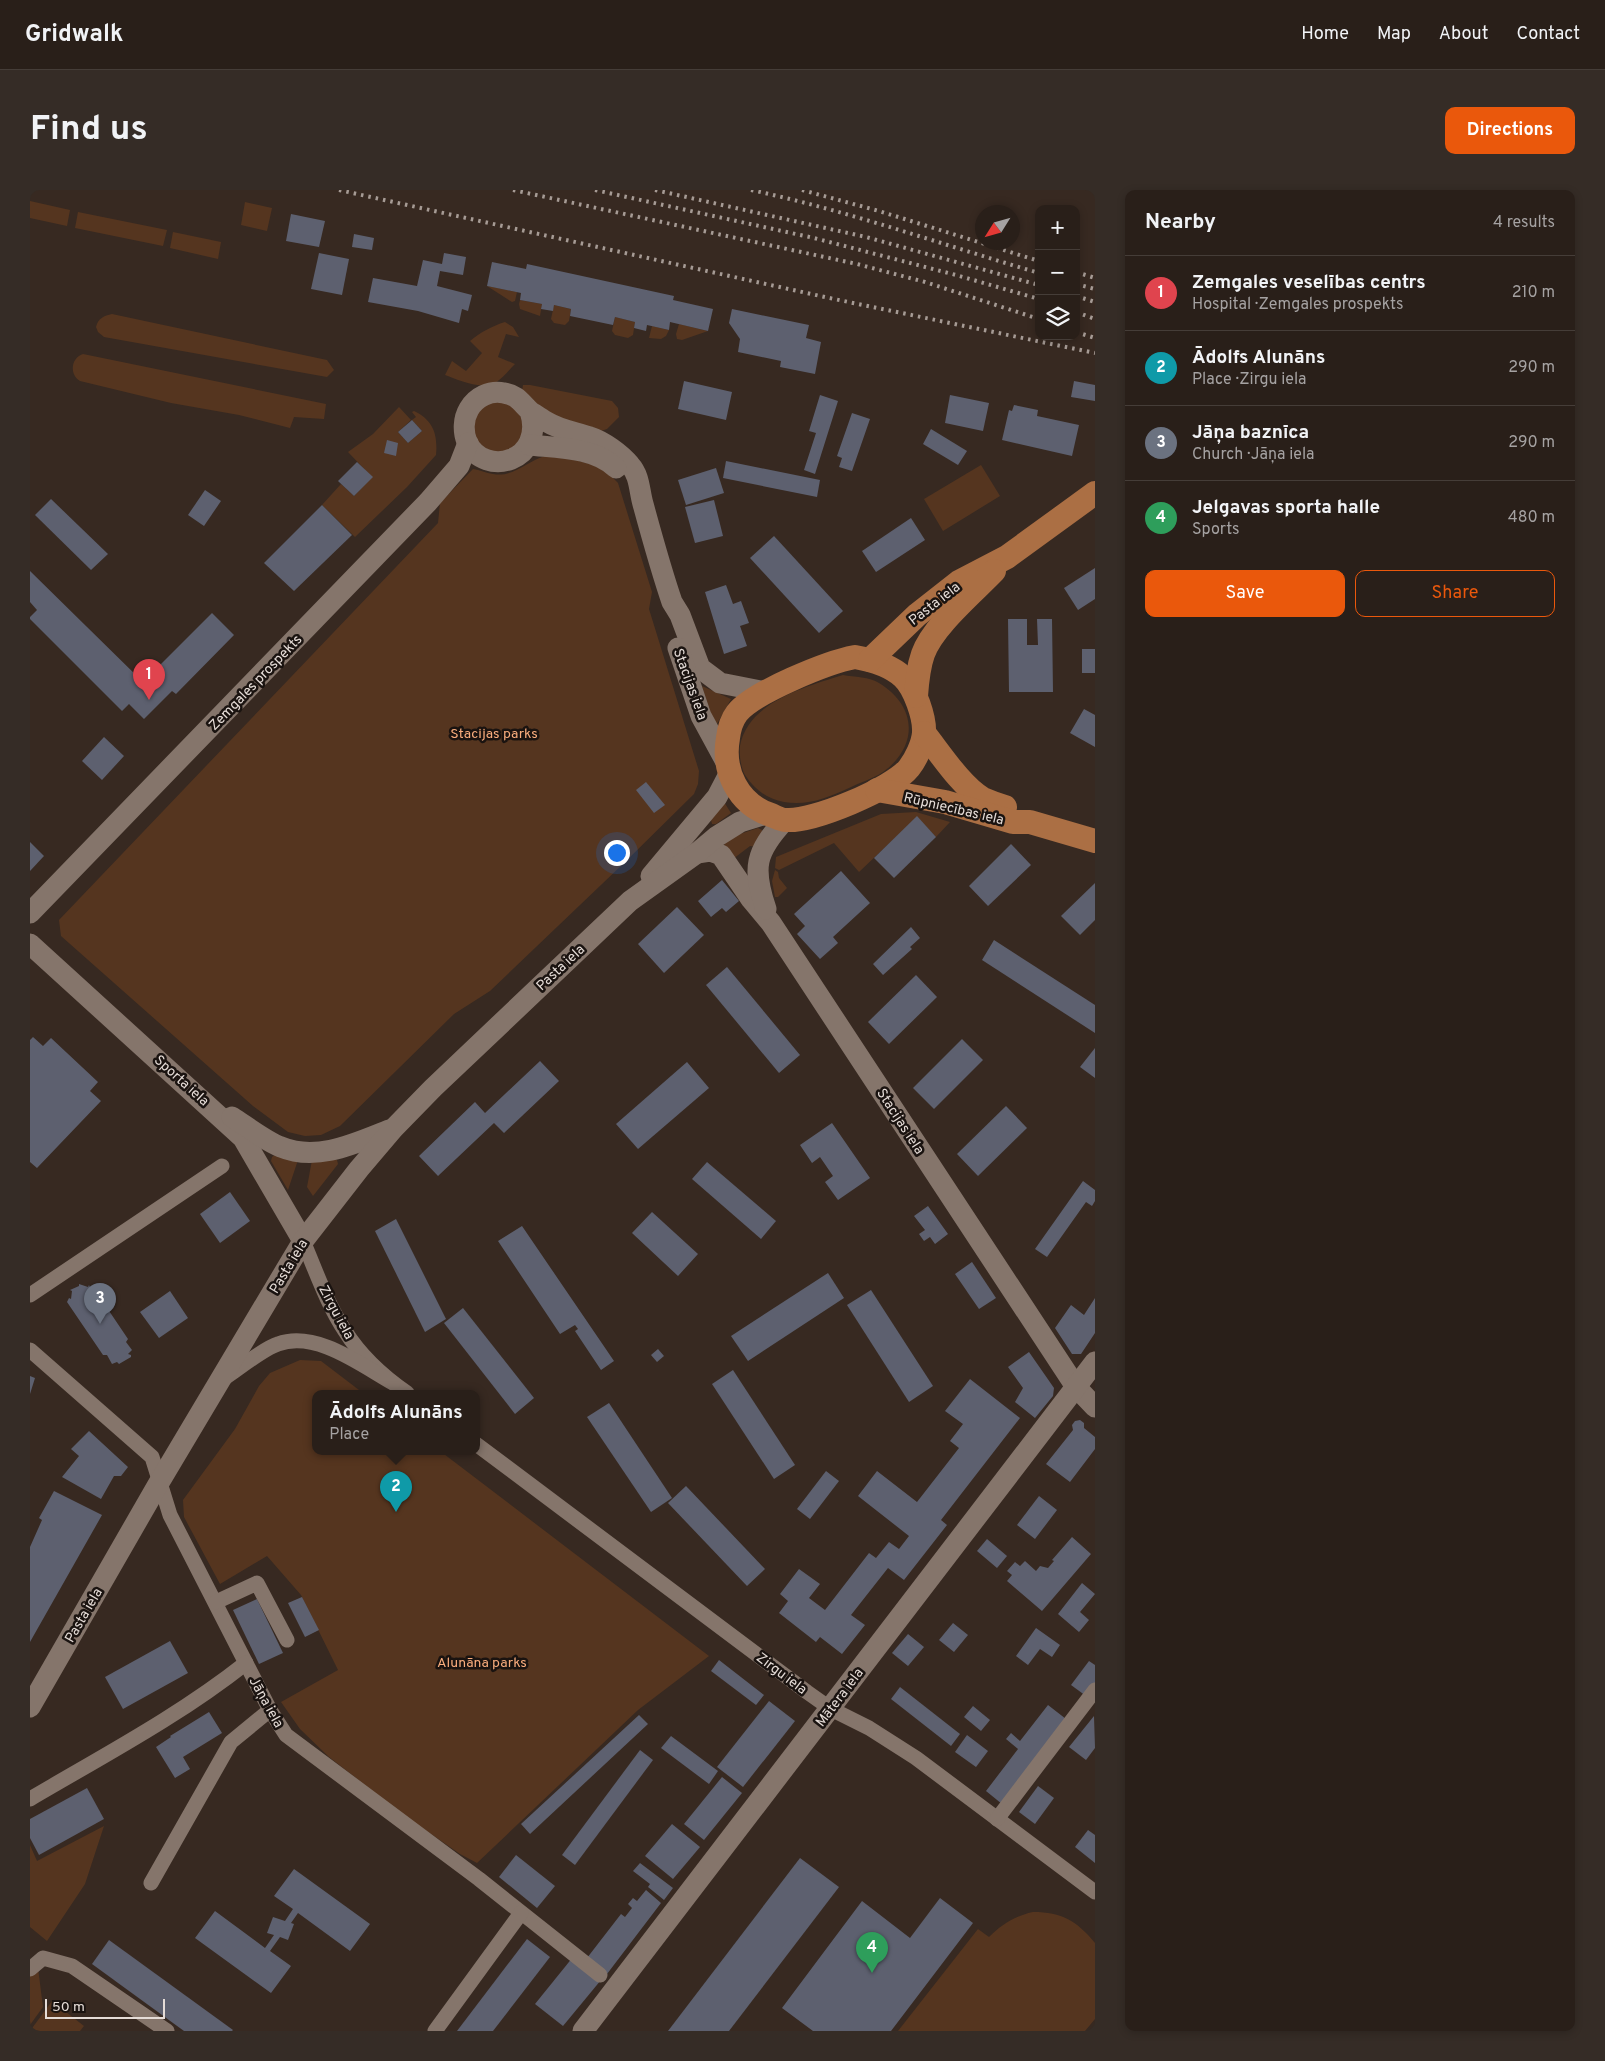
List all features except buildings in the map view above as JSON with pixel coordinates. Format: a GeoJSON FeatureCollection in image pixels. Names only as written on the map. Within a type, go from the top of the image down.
{"type":"FeatureCollection","features":[{"type":"Feature","properties":{"kind":"main road","name":"Pasta iela"},"geometry":{"type":"LineString","coordinates":[[870,660],[917,615],[959,582],[1007,557],[1095,493]]}},
{"type":"Feature","properties":{"kind":"main road","name":"Pasta iela"},"geometry":{"type":"LineString","coordinates":[[916,696],[921,660],[933,635],[1007,557]]}},
{"type":"Feature","properties":{"kind":"main road","name":"Rūpniecības iela"},"geometry":{"type":"LineString","coordinates":[[727,768],[730,727],[737,714],[750,701],[765,692],[838,660],[855,657],[886,665],[904,678],[916,696],[924,733],[960,778],[982,798],[1016,812],[1030,822]]}},
{"type":"Feature","properties":{"kind":"main road","name":"Rūpniecības iela"},"geometry":{"type":"LineString","coordinates":[[776,817],[821,815],[897,780],[909,768],[919,750],[924,733]]}},
{"type":"Feature","properties":{"kind":"main road"},"geometry":{"type":"LineString","coordinates":[[727,768],[737,790],[750,804],[776,817]]}},
{"type":"Feature","properties":{"kind":"main road","name":"Rūpniecības iela"},"geometry":{"type":"LineString","coordinates":[[877,790],[944,802],[1013,822],[1030,822],[1095,841]]}},
{"type":"Feature","properties":{"kind":"street"},"geometry":{"type":"LineString","coordinates":[[502,392],[513,395],[523,402],[530,411],[534,422],[533,434],[529,444],[522,453],[513,459],[503,462],[482,458],[468,443],[464,432],[467,411],[474,402],[483,396],[502,392]]}},
{"type":"Feature","properties":{"kind":"street"},"geometry":{"type":"LineString","coordinates":[[530,411],[563,430],[592,438],[606,445],[630,464],[636,474],[641,499],[672,602],[680,615],[700,668],[720,683],[765,692]]}},
{"type":"Feature","properties":{"kind":"street","name":"Zemgales prospekts"},"geometry":{"type":"LineString","coordinates":[[30,913],[428,502],[459,466],[468,443]]}},
{"type":"Feature","properties":{"kind":"street"},"geometry":{"type":"LineString","coordinates":[[529,444],[589,453],[606,461],[619,471],[641,499]]}},
{"type":"Feature","properties":{"kind":"street","name":"Stacijas iela"},"geometry":{"type":"LineString","coordinates":[[672,602],[669,618],[682,660],[701,716],[727,768]]}},
{"type":"Feature","properties":{"kind":"street","name":"Pasta iela"},"geometry":{"type":"LineString","coordinates":[[30,1707],[160,1481],[302,1241],[342,1189],[393,1129],[440,1081],[637,894],[718,797],[727,768]]}},
{"type":"Feature","properties":{"kind":"street"},"geometry":{"type":"LineString","coordinates":[[771,923],[758,884],[758,864],[776,817]]}},
{"type":"Feature","properties":{"kind":"street","name":"Pasta iela"},"geometry":{"type":"LineString","coordinates":[[637,894],[740,822],[776,817]]}},
{"type":"Feature","properties":{"kind":"street","name":"Stacijas iela"},"geometry":{"type":"LineString","coordinates":[[697,852],[710,851],[721,855],[751,899],[771,923],[1076,1387],[1095,1408]]}},
{"type":"Feature","properties":{"kind":"street","name":"Sporta iela"},"geometry":{"type":"LineString","coordinates":[[30,944],[244,1138],[302,1241]]}},
{"type":"Feature","properties":{"kind":"street"},"geometry":{"type":"LineString","coordinates":[[200,1097],[281,1147],[295,1150],[327,1151],[356,1143],[393,1129]]}},
{"type":"Feature","properties":{"kind":"street"},"geometry":{"type":"LineString","coordinates":[[30,1295],[222,1166]]}},
{"type":"Feature","properties":{"kind":"street","name":"Zirgu iela"},"geometry":{"type":"LineString","coordinates":[[302,1241],[344,1330],[357,1348],[403,1390]]}},
{"type":"Feature","properties":{"kind":"street"},"geometry":{"type":"LineString","coordinates":[[220,1381],[276,1344],[292,1341],[312,1342],[329,1348],[393,1383]]}},
{"type":"Feature","properties":{"kind":"street","name":"Jāņa iela"},"geometry":{"type":"LineString","coordinates":[[30,1350],[152,1457],[170,1515],[270,1710],[286,1735],[600,1975]]}},
{"type":"Feature","properties":{"kind":"street","name":"Mātera iela"},"geometry":{"type":"LineString","coordinates":[[583,2031],[1095,1362]]}},
{"type":"Feature","properties":{"kind":"street","name":"Zirgu iela"},"geometry":{"type":"LineString","coordinates":[[480,1447],[831,1709],[869,1728],[916,1758],[1095,1892]]}},
{"type":"Feature","properties":{"kind":"street"},"geometry":{"type":"LineString","coordinates":[[216,1602],[257,1583],[287,1640]]}},
{"type":"Feature","properties":{"kind":"street"},"geometry":{"type":"LineString","coordinates":[[30,1799],[129,1741],[227,1678],[246,1663]]}},
{"type":"Feature","properties":{"kind":"street"},"geometry":{"type":"LineString","coordinates":[[996,1819],[1095,1690]]}},
{"type":"Feature","properties":{"kind":"street"},"geometry":{"type":"LineString","coordinates":[[151,1883],[231,1742],[270,1710]]}},
{"type":"Feature","properties":{"kind":"street"},"geometry":{"type":"LineString","coordinates":[[435,2031],[521,1913]]}},
{"type":"Feature","properties":{"kind":"street"},"geometry":{"type":"LineString","coordinates":[[30,1969],[42,1958],[72,1966],[167,2031]]}},
{"type":"Feature","properties":{"kind":"green space"},"geometry":{"type":"Polygon","coordinates":[[[30,201],[70,210],[67,226],[30,218],[30,201]]]}},
{"type":"Feature","properties":{"kind":"green space"},"geometry":{"type":"Polygon","coordinates":[[[245,202],[272,208],[267,231],[241,225],[245,202]]]}},
{"type":"Feature","properties":{"kind":"green space"},"geometry":{"type":"Polygon","coordinates":[[[78,212],[167,230],[163,246],[75,228],[78,212]]]}},
{"type":"Feature","properties":{"kind":"green space"},"geometry":{"type":"Polygon","coordinates":[[[173,232],[221,242],[218,259],[170,248],[173,232]]]}},
{"type":"Feature","properties":{"kind":"green space"},"geometry":{"type":"Polygon","coordinates":[[[487,286],[517,292],[515,301],[512,302],[487,286]]]}},
{"type":"Feature","properties":{"kind":"green space"},"geometry":{"type":"Polygon","coordinates":[[[520,300],[542,304],[540,316],[520,309],[520,300]]]}},
{"type":"Feature","properties":{"kind":"green space"},"geometry":{"type":"Polygon","coordinates":[[[554,305],[571,309],[569,321],[565,325],[554,323],[551,319],[554,305]]]}},
{"type":"Feature","properties":{"kind":"green space"},"geometry":{"type":"Polygon","coordinates":[[[112,314],[327,360],[334,370],[327,377],[104,337],[98,332],[96,327],[98,321],[112,314]]]}},
{"type":"Feature","properties":{"kind":"green space"},"geometry":{"type":"Polygon","coordinates":[[[615,317],[635,322],[633,335],[628,338],[615,335],[612,331],[615,317]]]}},
{"type":"Feature","properties":{"kind":"green space"},"geometry":{"type":"Polygon","coordinates":[[[505,322],[513,327],[519,337],[506,334],[498,357],[515,364],[500,379],[489,385],[476,385],[445,375],[452,361],[466,371],[482,353],[470,341],[496,325],[505,322]]]}},
{"type":"Feature","properties":{"kind":"green space"},"geometry":{"type":"Polygon","coordinates":[[[679,324],[708,331],[682,340],[677,339],[676,334],[679,324]]]}},
{"type":"Feature","properties":{"kind":"green space"},"geometry":{"type":"Polygon","coordinates":[[[652,326],[669,330],[666,336],[661,339],[649,338],[652,326]]]}},
{"type":"Feature","properties":{"kind":"green space"},"geometry":{"type":"Polygon","coordinates":[[[83,354],[326,404],[324,419],[294,417],[290,428],[239,415],[171,403],[80,381],[74,374],[73,366],[76,359],[83,354]]]}},
{"type":"Feature","properties":{"kind":"green space"},"geometry":{"type":"Polygon","coordinates":[[[523,385],[612,401],[618,408],[619,417],[607,429],[595,433],[548,416],[522,391],[523,385]]]}},
{"type":"Feature","properties":{"kind":"green space"},"geometry":{"type":"Polygon","coordinates":[[[498,402],[516,409],[523,427],[516,445],[498,452],[480,445],[473,427],[480,409],[498,402]]]}},
{"type":"Feature","properties":{"kind":"green space"},"geometry":{"type":"Polygon","coordinates":[[[399,407],[411,420],[398,432],[408,443],[422,431],[412,420],[416,417],[412,412],[414,411],[426,419],[433,428],[436,441],[436,455],[407,487],[355,537],[322,505],[341,484],[354,496],[372,477],[348,452],[373,434],[399,407]]]}},
{"type":"Feature","properties":{"kind":"green space","name":"Stacijas parks"},"geometry":{"type":"Polygon","coordinates":[[[545,456],[575,460],[593,465],[610,475],[618,483],[652,592],[649,609],[699,771],[698,784],[694,794],[624,863],[490,991],[454,1014],[340,1126],[321,1135],[305,1136],[288,1132],[253,1106],[61,936],[59,920],[438,523],[440,503],[473,469],[493,474],[507,474],[545,456]]]}},
{"type":"Feature","properties":{"kind":"green space"},"geometry":{"type":"Polygon","coordinates":[[[981,465],[1000,496],[943,531],[924,499],[981,465]]]}},
{"type":"Feature","properties":{"kind":"green space"},"geometry":{"type":"Polygon","coordinates":[[[843,675],[875,681],[892,692],[901,703],[909,726],[908,738],[895,762],[883,772],[841,792],[809,802],[793,803],[778,801],[762,793],[745,775],[741,765],[740,746],[745,731],[754,718],[766,707],[780,699],[796,691],[843,675]]]}},
{"type":"Feature","properties":{"kind":"green space"},"geometry":{"type":"Polygon","coordinates":[[[702,686],[731,699],[717,724],[714,724],[702,686]]]}},
{"type":"Feature","properties":{"kind":"green space"},"geometry":{"type":"Polygon","coordinates":[[[724,802],[731,813],[716,824],[712,824],[711,820],[724,802]]]}},
{"type":"Feature","properties":{"kind":"green space"},"geometry":{"type":"Polygon","coordinates":[[[916,812],[950,822],[936,837],[917,817],[859,872],[834,843],[779,870],[775,868],[776,857],[881,814],[916,812]]]}},
{"type":"Feature","properties":{"kind":"green space"},"geometry":{"type":"Polygon","coordinates":[[[758,828],[762,830],[762,835],[757,847],[750,846],[733,859],[724,846],[725,842],[740,834],[758,828]]]}},
{"type":"Feature","properties":{"kind":"green space"},"geometry":{"type":"Polygon","coordinates":[[[775,870],[787,888],[778,897],[775,897],[772,881],[775,870]]]}},
{"type":"Feature","properties":{"kind":"green space"},"geometry":{"type":"Polygon","coordinates":[[[276,1154],[298,1160],[288,1190],[271,1161],[272,1157],[276,1154]]]}},
{"type":"Feature","properties":{"kind":"green space"},"geometry":{"type":"Polygon","coordinates":[[[312,1160],[337,1160],[338,1164],[313,1196],[307,1187],[312,1160]]]}},
{"type":"Feature","properties":{"kind":"green space","name":"Alunāna parks"},"geometry":{"type":"Polygon","coordinates":[[[300,1360],[321,1361],[359,1390],[312,1390],[312,1455],[445,1455],[709,1656],[638,1710],[477,1863],[460,1854],[405,1816],[329,1757],[300,1729],[281,1702],[338,1670],[301,1595],[267,1556],[220,1584],[184,1517],[183,1500],[235,1429],[259,1386],[270,1373],[300,1360]]]}},
{"type":"Feature","properties":{"kind":"green space"},"geometry":{"type":"Polygon","coordinates":[[[104,1826],[85,1884],[47,1941],[30,1927],[30,1845],[37,1861],[104,1826]]]}},
{"type":"Feature","properties":{"kind":"green space"},"geometry":{"type":"Polygon","coordinates":[[[1033,1912],[1043,1912],[1068,1919],[1082,1929],[1095,1943],[1095,2019],[1085,2031],[898,2031],[978,1929],[989,1937],[1009,1921],[1033,1912]]]}},
{"type":"Feature","properties":{"kind":"green space"},"geometry":{"type":"Polygon","coordinates":[[[38,1968],[43,2007],[30,2025],[30,1976],[38,1968]]]}},
{"type":"Feature","properties":{"kind":"green space"},"geometry":{"type":"Polygon","coordinates":[[[52,2001],[84,2026],[80,2031],[30,2031],[52,2001]]]}},
{"type":"Feature","properties":{"kind":"railway"},"geometry":{"type":"LineString","coordinates":[[339,190],[834,299],[1095,353]]}},
{"type":"Feature","properties":{"kind":"railway"},"geometry":{"type":"LineString","coordinates":[[513,190],[857,264],[925,282],[1035,318]]}},
{"type":"Feature","properties":{"kind":"railway"},"geometry":{"type":"LineString","coordinates":[[595,190],[814,238],[1035,298]]}},
{"type":"Feature","properties":{"kind":"railway"},"geometry":{"type":"LineString","coordinates":[[655,190],[866,237],[1035,284]]}},
{"type":"Feature","properties":{"kind":"railway"},"geometry":{"type":"LineString","coordinates":[[751,190],[860,218],[1035,272]]}},
{"type":"Feature","properties":{"kind":"railway"},"geometry":{"type":"LineString","coordinates":[[802,190],[879,211],[1035,260]]}},
{"type":"Feature","properties":{"kind":"railway"},"geometry":{"type":"LineString","coordinates":[[1080,273],[1095,278]]}},
{"type":"Feature","properties":{"kind":"railway"},"geometry":{"type":"LineString","coordinates":[[1080,285],[1095,289]]}},
{"type":"Feature","properties":{"kind":"railway"},"geometry":{"type":"LineString","coordinates":[[1080,297],[1095,302]]}},
{"type":"Feature","properties":{"kind":"railway"},"geometry":{"type":"LineString","coordinates":[[1080,313],[1095,319]]}},
{"type":"Feature","properties":{"kind":"railway"},"geometry":{"type":"LineString","coordinates":[[1080,333],[1095,338]]}},
{"type":"Feature","properties":{"kind":"place","name":"Zemgales veselības centrs"},"geometry":{"type":"Point","coordinates":[149,700]}},
{"type":"Feature","properties":{"kind":"place","name":"Jāņa baznīca"},"geometry":{"type":"Point","coordinates":[100,1324]}},
{"type":"Feature","properties":{"kind":"place","name":"Ādolfs Alunāns"},"geometry":{"type":"Point","coordinates":[396,1512]}},
{"type":"Feature","properties":{"kind":"place","name":"Jelgavas sporta halle"},"geometry":{"type":"Point","coordinates":[872,1973]}}]}
